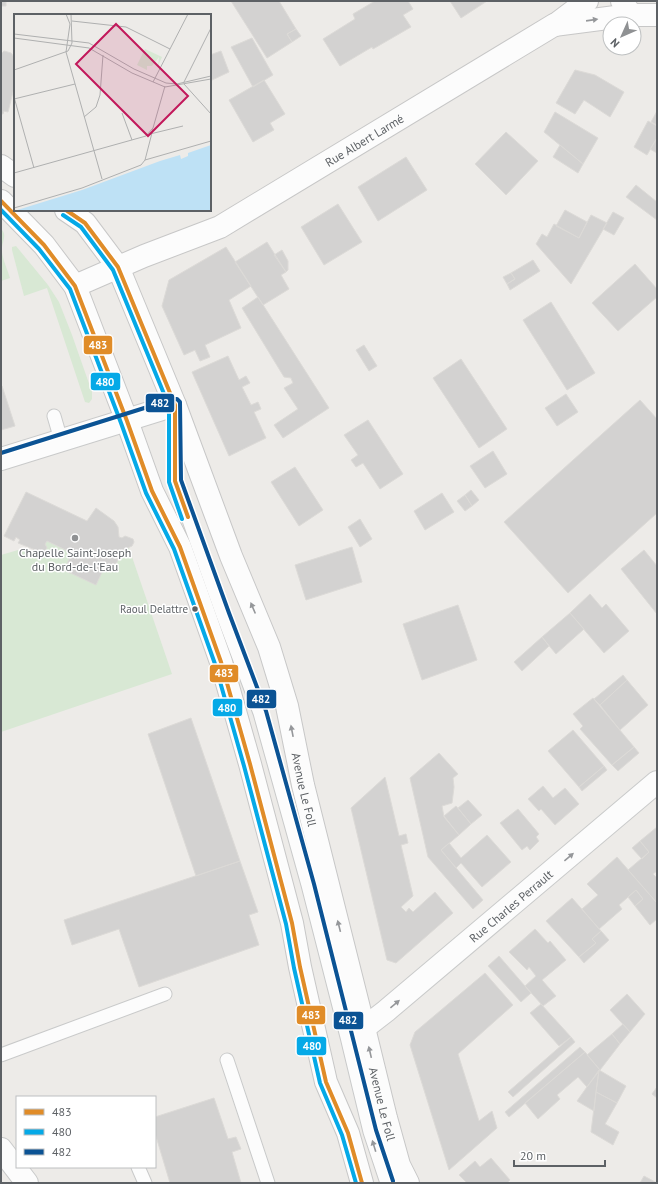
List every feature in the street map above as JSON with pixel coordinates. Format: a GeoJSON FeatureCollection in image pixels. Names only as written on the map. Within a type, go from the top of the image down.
{"type":"FeatureCollection","features":[{"type":"Feature","properties":{"kind":"main road"},"geometry":{"type":"LineString","coordinates":[[554,26],[587,1]]}},
{"type":"Feature","properties":{"kind":"main road","name":"Rue Albert Larmé"},"geometry":{"type":"LineString","coordinates":[[75,286],[144,256],[220,227],[554,26],[626,8],[657,15]]}},
{"type":"Feature","properties":{"kind":"main road"},"geometry":{"type":"LineString","coordinates":[[1,166],[14,175]]}},
{"type":"Feature","properties":{"kind":"main road"},"geometry":{"type":"LineString","coordinates":[[1,201],[44,245],[75,286],[127,421],[152,491],[180,547],[221,662],[292,922],[300,967],[326,1082],[348,1134],[362,1183]]}},
{"type":"Feature","properties":{"kind":"main road","name":"Avenue Le Foll"},"geometry":{"type":"LineString","coordinates":[[67,211],[85,223],[118,268],[175,405],[231,556],[269,647],[285,698],[303,785],[386,1118],[399,1165],[408,1183]]}},
{"type":"Feature","properties":{"kind":"main road"},"geometry":{"type":"LineString","coordinates":[[1,459],[175,405]]}},
{"type":"Feature","properties":{"kind":"main road","name":"Rue Charles Perrault"},"geometry":{"type":"LineString","coordinates":[[364,1028],[657,782]]}},
{"type":"Feature","properties":{"kind":"main road"},"geometry":{"type":"LineString","coordinates":[[1,1149],[16,1168]]}},
{"type":"Feature","properties":{"kind":"main road"},"geometry":{"type":"LineString","coordinates":[[16,1168],[28,1183]]}},
{"type":"Feature","properties":{"kind":"lane","name":"Avenue Le Foll"},"geometry":{"type":"LineString","coordinates":[[175,405],[176,481],[223,615],[260,713],[308,885],[370,1132],[387,1183]]}},
{"type":"Feature","properties":{"kind":"lane"},"geometry":{"type":"LineString","coordinates":[[54,416],[61,440]]}},
{"type":"Feature","properties":{"kind":"lane"},"geometry":{"type":"LineString","coordinates":[[1,1055],[165,994]]}},
{"type":"Feature","properties":{"kind":"lane"},"geometry":{"type":"LineString","coordinates":[[227,1060],[268,1183]]}},
{"type":"Feature","properties":{"kind":"lane"},"geometry":{"type":"LineString","coordinates":[[138,1168],[145,1183]]}},
{"type":"Feature","properties":{"kind":"green space"},"geometry":{"type":"Polygon","coordinates":[[[1,229],[4,233],[2,255],[10,278],[1,281],[1,229]]]}},
{"type":"Feature","properties":{"kind":"green space"},"geometry":{"type":"Polygon","coordinates":[[[16,246],[48,285],[59,302],[92,392],[92,399],[89,403],[85,402],[47,288],[24,296],[12,250],[12,247],[16,246]]]}},
{"type":"Feature","properties":{"kind":"green space"},"geometry":{"type":"Polygon","coordinates":[[[47,541],[72,553],[64,570],[104,568],[112,572],[123,550],[129,548],[172,674],[1,732],[1,555],[18,550],[43,553],[46,548],[45,544],[47,541]]]}},
{"type":"Feature","properties":{"kind":"building"},"geometry":{"type":"Polygon","coordinates":[[[1,1],[6,1],[6,6],[1,6],[1,1]]]}},
{"type":"Feature","properties":{"kind":"building"},"geometry":{"type":"Polygon","coordinates":[[[231,1],[279,1],[296,29],[287,34],[292,42],[267,58],[231,1]]]}},
{"type":"Feature","properties":{"kind":"building"},"geometry":{"type":"Polygon","coordinates":[[[375,1],[408,1],[413,9],[403,15],[411,27],[373,49],[372,47],[340,66],[323,39],[355,19],[353,14],[375,1]]]}},
{"type":"Feature","properties":{"kind":"building"},"geometry":{"type":"Polygon","coordinates":[[[450,1],[487,1],[461,18],[450,1]]]}},
{"type":"Feature","properties":{"kind":"building"},"geometry":{"type":"Polygon","coordinates":[[[296,29],[301,36],[292,42],[287,34],[296,29]]]}},
{"type":"Feature","properties":{"kind":"building"},"geometry":{"type":"Polygon","coordinates":[[[252,38],[273,75],[253,87],[231,47],[252,38]]]}},
{"type":"Feature","properties":{"kind":"building"},"geometry":{"type":"Polygon","coordinates":[[[4,51],[11,53],[14,57],[14,88],[8,112],[4,111],[3,114],[1,114],[1,54],[4,51]]]}},
{"type":"Feature","properties":{"kind":"building"},"geometry":{"type":"Polygon","coordinates":[[[221,51],[229,72],[211,81],[211,55],[221,51]]]}},
{"type":"Feature","properties":{"kind":"building"},"geometry":{"type":"Polygon","coordinates":[[[575,70],[595,75],[624,92],[610,117],[584,100],[575,114],[556,103],[575,70]]]}},
{"type":"Feature","properties":{"kind":"building"},"geometry":{"type":"Polygon","coordinates":[[[264,80],[285,114],[270,123],[274,130],[253,142],[229,100],[264,80]]]}},
{"type":"Feature","properties":{"kind":"building"},"geometry":{"type":"Polygon","coordinates":[[[657,111],[657,125],[651,122],[657,111]]]}},
{"type":"Feature","properties":{"kind":"building"},"geometry":{"type":"Polygon","coordinates":[[[555,112],[598,138],[583,164],[544,132],[555,112]]]}},
{"type":"Feature","properties":{"kind":"building"},"geometry":{"type":"Polygon","coordinates":[[[648,121],[657,126],[657,138],[647,155],[634,147],[648,121]]]}},
{"type":"Feature","properties":{"kind":"building"},"geometry":{"type":"Polygon","coordinates":[[[506,132],[538,161],[506,195],[475,164],[506,132]]]}},
{"type":"Feature","properties":{"kind":"building"},"geometry":{"type":"Polygon","coordinates":[[[657,138],[657,153],[650,149],[657,138]]]}},
{"type":"Feature","properties":{"kind":"building"},"geometry":{"type":"Polygon","coordinates":[[[560,145],[583,164],[578,173],[553,157],[560,145]]]}},
{"type":"Feature","properties":{"kind":"building"},"geometry":{"type":"Polygon","coordinates":[[[406,157],[427,190],[378,221],[358,187],[406,157]]]}},
{"type":"Feature","properties":{"kind":"building"},"geometry":{"type":"Polygon","coordinates":[[[636,185],[657,202],[657,220],[626,197],[636,185]]]}},
{"type":"Feature","properties":{"kind":"building"},"geometry":{"type":"Polygon","coordinates":[[[338,204],[362,242],[324,265],[301,227],[338,204]]]}},
{"type":"Feature","properties":{"kind":"building"},"geometry":{"type":"Polygon","coordinates":[[[565,210],[587,222],[579,238],[556,226],[565,210]]]}},
{"type":"Feature","properties":{"kind":"building"},"geometry":{"type":"Polygon","coordinates":[[[613,212],[624,218],[614,235],[603,229],[613,212]]]}},
{"type":"Feature","properties":{"kind":"building"},"geometry":{"type":"Polygon","coordinates":[[[591,215],[607,223],[571,284],[536,244],[542,234],[547,237],[554,224],[579,238],[591,215]]]}},
{"type":"Feature","properties":{"kind":"building"},"geometry":{"type":"Polygon","coordinates":[[[267,242],[286,272],[281,275],[289,289],[263,305],[235,262],[267,242]]]}},
{"type":"Feature","properties":{"kind":"building"},"geometry":{"type":"Polygon","coordinates":[[[226,247],[251,286],[229,300],[241,328],[205,345],[210,357],[200,361],[195,350],[184,355],[162,306],[169,280],[226,247]]]}},
{"type":"Feature","properties":{"kind":"building"},"geometry":{"type":"Polygon","coordinates":[[[282,250],[288,261],[288,270],[286,272],[274,255],[282,250]]]}},
{"type":"Feature","properties":{"kind":"building"},"geometry":{"type":"Polygon","coordinates":[[[533,260],[540,271],[510,290],[507,284],[515,279],[511,273],[533,260]]]}},
{"type":"Feature","properties":{"kind":"building"},"geometry":{"type":"Polygon","coordinates":[[[635,264],[657,289],[657,297],[618,331],[592,303],[635,264]]]}},
{"type":"Feature","properties":{"kind":"building"},"geometry":{"type":"Polygon","coordinates":[[[511,273],[515,279],[507,284],[503,277],[511,273]]]}},
{"type":"Feature","properties":{"kind":"building"},"geometry":{"type":"Polygon","coordinates":[[[258,297],[329,408],[283,438],[274,425],[298,409],[284,388],[293,383],[291,378],[284,377],[242,308],[258,297]]]}},
{"type":"Feature","properties":{"kind":"building"},"geometry":{"type":"Polygon","coordinates":[[[551,302],[595,373],[567,390],[523,320],[551,302]]]}},
{"type":"Feature","properties":{"kind":"building"},"geometry":{"type":"Polygon","coordinates":[[[364,345],[377,366],[369,371],[356,350],[364,345]]]}},
{"type":"Feature","properties":{"kind":"building"},"geometry":{"type":"Polygon","coordinates":[[[228,356],[239,380],[246,376],[250,383],[242,387],[251,405],[258,402],[261,409],[254,412],[266,438],[229,456],[192,372],[228,356]]]}},
{"type":"Feature","properties":{"kind":"building"},"geometry":{"type":"Polygon","coordinates":[[[461,359],[507,429],[479,448],[433,378],[461,359]]]}},
{"type":"Feature","properties":{"kind":"building"},"geometry":{"type":"Polygon","coordinates":[[[1,386],[15,426],[1,430],[1,386]]]}},
{"type":"Feature","properties":{"kind":"building"},"geometry":{"type":"Polygon","coordinates":[[[566,394],[578,412],[557,426],[545,408],[566,394]]]}},
{"type":"Feature","properties":{"kind":"building"},"geometry":{"type":"Polygon","coordinates":[[[640,400],[657,419],[657,513],[568,593],[504,522],[640,400]]]}},
{"type":"Feature","properties":{"kind":"building"},"geometry":{"type":"Polygon","coordinates":[[[368,420],[403,474],[380,489],[363,463],[356,467],[351,460],[358,455],[344,435],[368,420]]]}},
{"type":"Feature","properties":{"kind":"building"},"geometry":{"type":"Polygon","coordinates":[[[493,451],[507,474],[485,488],[470,466],[493,451]]]}},
{"type":"Feature","properties":{"kind":"building"},"geometry":{"type":"Polygon","coordinates":[[[295,467],[323,510],[299,526],[271,482],[295,467]]]}},
{"type":"Feature","properties":{"kind":"building"},"geometry":{"type":"Polygon","coordinates":[[[471,490],[479,500],[472,506],[465,495],[471,490]]]}},
{"type":"Feature","properties":{"kind":"building","name":"Chapelle Saint-Joseph du Bord-de-l'Eau"},"geometry":{"type":"Polygon","coordinates":[[[26,492],[87,521],[96,508],[114,521],[118,527],[119,537],[122,538],[125,536],[133,539],[134,542],[132,546],[123,550],[112,572],[104,568],[96,585],[64,570],[72,553],[47,541],[45,544],[47,548],[43,553],[18,543],[20,540],[16,537],[14,541],[4,536],[26,492]]]}},
{"type":"Feature","properties":{"kind":"building"},"geometry":{"type":"Polygon","coordinates":[[[442,493],[454,512],[425,530],[414,511],[442,493]]]}},
{"type":"Feature","properties":{"kind":"building"},"geometry":{"type":"Polygon","coordinates":[[[465,495],[472,506],[465,511],[457,501],[465,495]]]}},
{"type":"Feature","properties":{"kind":"building"},"geometry":{"type":"Polygon","coordinates":[[[360,519],[372,539],[360,547],[348,527],[360,519]]]}},
{"type":"Feature","properties":{"kind":"building"},"geometry":{"type":"Polygon","coordinates":[[[352,547],[362,582],[306,600],[295,565],[352,547]]]}},
{"type":"Feature","properties":{"kind":"building"},"geometry":{"type":"Polygon","coordinates":[[[644,550],[657,566],[657,614],[621,569],[644,550]]]}},
{"type":"Feature","properties":{"kind":"building"},"geometry":{"type":"Polygon","coordinates":[[[590,594],[602,608],[606,604],[629,631],[604,653],[570,613],[590,594]]]}},
{"type":"Feature","properties":{"kind":"building"},"geometry":{"type":"Polygon","coordinates":[[[458,605],[477,660],[422,680],[403,624],[458,605]]]}},
{"type":"Feature","properties":{"kind":"building"},"geometry":{"type":"Polygon","coordinates":[[[570,613],[584,629],[556,654],[542,637],[570,613]]]}},
{"type":"Feature","properties":{"kind":"building"},"geometry":{"type":"Polygon","coordinates":[[[542,637],[549,646],[522,671],[514,662],[542,637]]]}},
{"type":"Feature","properties":{"kind":"building"},"geometry":{"type":"Polygon","coordinates":[[[623,675],[627,680],[600,705],[594,699],[623,675]]]}},
{"type":"Feature","properties":{"kind":"building"},"geometry":{"type":"Polygon","coordinates":[[[627,680],[648,705],[620,730],[600,705],[627,680]]]}},
{"type":"Feature","properties":{"kind":"building"},"geometry":{"type":"Polygon","coordinates":[[[593,698],[634,747],[612,765],[580,729],[583,726],[573,714],[593,698]]]}},
{"type":"Feature","properties":{"kind":"building"},"geometry":{"type":"Polygon","coordinates":[[[191,718],[240,861],[196,876],[148,734],[191,718]]]}},
{"type":"Feature","properties":{"kind":"building"},"geometry":{"type":"Polygon","coordinates":[[[573,730],[604,766],[579,787],[548,751],[573,730]]]}},
{"type":"Feature","properties":{"kind":"building"},"geometry":{"type":"Polygon","coordinates":[[[634,747],[639,753],[618,771],[612,765],[634,747]]]}},
{"type":"Feature","properties":{"kind":"building"},"geometry":{"type":"Polygon","coordinates":[[[439,753],[458,774],[453,778],[454,787],[452,803],[442,806],[444,817],[459,835],[441,850],[483,900],[473,909],[428,857],[410,778],[439,753]]]}},
{"type":"Feature","properties":{"kind":"building"},"geometry":{"type":"Polygon","coordinates":[[[604,766],[607,770],[582,791],[579,787],[604,766]]]}},
{"type":"Feature","properties":{"kind":"building"},"geometry":{"type":"Polygon","coordinates":[[[385,777],[399,836],[406,834],[408,843],[401,845],[413,896],[401,907],[406,912],[409,908],[413,912],[435,892],[453,913],[396,963],[387,960],[351,808],[385,777]]]}},
{"type":"Feature","properties":{"kind":"building"},"geometry":{"type":"Polygon","coordinates":[[[543,786],[553,798],[565,788],[579,804],[555,825],[541,809],[539,811],[528,799],[543,786]]]}},
{"type":"Feature","properties":{"kind":"building"},"geometry":{"type":"Polygon","coordinates":[[[468,800],[482,815],[471,824],[458,808],[468,800]]]}},
{"type":"Feature","properties":{"kind":"building"},"geometry":{"type":"Polygon","coordinates":[[[456,806],[471,824],[459,835],[444,816],[456,806]]]}},
{"type":"Feature","properties":{"kind":"building"},"geometry":{"type":"Polygon","coordinates":[[[518,809],[539,834],[536,837],[539,841],[530,850],[527,846],[522,850],[500,823],[518,809]]]}},
{"type":"Feature","properties":{"kind":"building"},"geometry":{"type":"Polygon","coordinates":[[[657,827],[657,871],[653,874],[657,878],[657,903],[628,870],[649,852],[640,841],[657,827]]]}},
{"type":"Feature","properties":{"kind":"building"},"geometry":{"type":"Polygon","coordinates":[[[487,835],[511,862],[482,887],[461,863],[456,868],[441,850],[449,843],[461,858],[487,835]]]}},
{"type":"Feature","properties":{"kind":"building"},"geometry":{"type":"Polygon","coordinates":[[[640,841],[649,852],[642,859],[632,848],[640,841]]]}},
{"type":"Feature","properties":{"kind":"building"},"geometry":{"type":"Polygon","coordinates":[[[617,857],[657,903],[657,919],[650,925],[635,906],[643,899],[636,890],[619,905],[622,909],[599,929],[582,909],[598,895],[587,884],[617,857]]]}},
{"type":"Feature","properties":{"kind":"building"},"geometry":{"type":"Polygon","coordinates":[[[240,861],[258,912],[249,915],[259,945],[139,987],[119,929],[72,945],[64,920],[240,861]]]}},
{"type":"Feature","properties":{"kind":"building"},"geometry":{"type":"Polygon","coordinates":[[[636,890],[643,899],[635,906],[628,897],[636,890]]]}},
{"type":"Feature","properties":{"kind":"building"},"geometry":{"type":"Polygon","coordinates":[[[572,898],[601,931],[592,939],[596,943],[579,957],[546,921],[572,898]]]}},
{"type":"Feature","properties":{"kind":"building"},"geometry":{"type":"Polygon","coordinates":[[[535,929],[548,943],[550,941],[566,960],[542,980],[556,996],[543,1006],[525,986],[536,976],[529,967],[527,970],[509,952],[535,929]]]}},
{"type":"Feature","properties":{"kind":"building"},"geometry":{"type":"Polygon","coordinates":[[[601,931],[609,940],[584,963],[579,957],[596,943],[592,939],[601,931]]]}},
{"type":"Feature","properties":{"kind":"building"},"geometry":{"type":"Polygon","coordinates":[[[499,956],[531,993],[521,1002],[488,966],[499,956]]]}},
{"type":"Feature","properties":{"kind":"building"},"geometry":{"type":"Polygon","coordinates":[[[485,973],[513,1005],[458,1054],[479,1121],[492,1111],[497,1128],[449,1170],[410,1045],[415,1032],[485,973]]]}},
{"type":"Feature","properties":{"kind":"building"},"geometry":{"type":"Polygon","coordinates":[[[627,994],[645,1014],[630,1032],[610,1010],[627,994]]]}},
{"type":"Feature","properties":{"kind":"building"},"geometry":{"type":"Polygon","coordinates":[[[541,1004],[571,1037],[559,1046],[530,1013],[541,1004]]]}},
{"type":"Feature","properties":{"kind":"building"},"geometry":{"type":"Polygon","coordinates":[[[623,1024],[630,1032],[620,1044],[612,1034],[623,1024]]]}},
{"type":"Feature","properties":{"kind":"building"},"geometry":{"type":"Polygon","coordinates":[[[612,1034],[620,1044],[600,1070],[587,1055],[612,1034]]]}},
{"type":"Feature","properties":{"kind":"building"},"geometry":{"type":"Polygon","coordinates":[[[571,1037],[575,1042],[513,1097],[508,1092],[571,1037]]]}},
{"type":"Feature","properties":{"kind":"building"},"geometry":{"type":"Polygon","coordinates":[[[580,1047],[585,1052],[509,1117],[505,1112],[580,1047]]]}},
{"type":"Feature","properties":{"kind":"building"},"geometry":{"type":"Polygon","coordinates":[[[585,1052],[600,1070],[587,1087],[578,1077],[557,1095],[560,1099],[538,1119],[525,1103],[585,1052]]]}},
{"type":"Feature","properties":{"kind":"building"},"geometry":{"type":"Polygon","coordinates":[[[599,1070],[626,1086],[617,1103],[596,1092],[599,1070]]]}},
{"type":"Feature","properties":{"kind":"building"},"geometry":{"type":"Polygon","coordinates":[[[599,1070],[596,1092],[594,1111],[577,1101],[599,1070]]]}},
{"type":"Feature","properties":{"kind":"building"},"geometry":{"type":"Polygon","coordinates":[[[657,1087],[657,1098],[652,1094],[657,1087]]]}},
{"type":"Feature","properties":{"kind":"building"},"geometry":{"type":"Polygon","coordinates":[[[596,1092],[617,1103],[605,1124],[619,1132],[613,1145],[591,1132],[596,1092]]]}},
{"type":"Feature","properties":{"kind":"building"},"geometry":{"type":"Polygon","coordinates":[[[214,1098],[228,1139],[236,1137],[241,1149],[232,1152],[241,1183],[170,1183],[156,1136],[156,1117],[214,1098]]]}},
{"type":"Feature","properties":{"kind":"building"},"geometry":{"type":"Polygon","coordinates":[[[491,1158],[510,1180],[507,1183],[467,1183],[459,1175],[475,1161],[480,1167],[491,1158]]]}},
{"type":"Feature","properties":{"kind":"building"},"geometry":{"type":"Polygon","coordinates":[[[644,1176],[657,1183],[640,1183],[644,1176]]]}},
{"type":"Feature","properties":{"kind":"transit line","name":"483"},"geometry":{"type":"LineString","coordinates":[[1,201],[44,245],[75,286],[127,421],[152,491],[180,547],[221,662],[250,764],[292,923],[300,967],[326,1082],[348,1133],[362,1183]]}},
{"type":"Feature","properties":{"kind":"transit line","name":"480"},"geometry":{"type":"LineString","coordinates":[[1,210],[39,249],[70,289],[146,493],[174,549],[215,664],[286,924],[294,968],[320,1083],[342,1135],[356,1183]]}},
{"type":"Feature","properties":{"kind":"transit line","name":"483"},"geometry":{"type":"LineString","coordinates":[[67,211],[85,223],[118,267],[175,405],[175,481],[188,517]]}},
{"type":"Feature","properties":{"kind":"transit line","name":"480"},"geometry":{"type":"LineString","coordinates":[[63,215],[81,227],[113,270],[169,406],[169,482],[182,519]]}},
{"type":"Feature","properties":{"kind":"transit line","name":"482"},"geometry":{"type":"LineString","coordinates":[[1,453],[173,399],[177,399],[180,402],[181,480],[266,711],[314,884],[376,1130],[393,1181]]}},
{"type":"Feature","properties":{"kind":"place","name":"Chapelle Saint-Joseph du Bord-de-l'Eau"},"geometry":{"type":"Point","coordinates":[75,538]}},
{"type":"Feature","properties":{"kind":"place","name":"Raoul Delattre"},"geometry":{"type":"Point","coordinates":[195,609]}}]}
